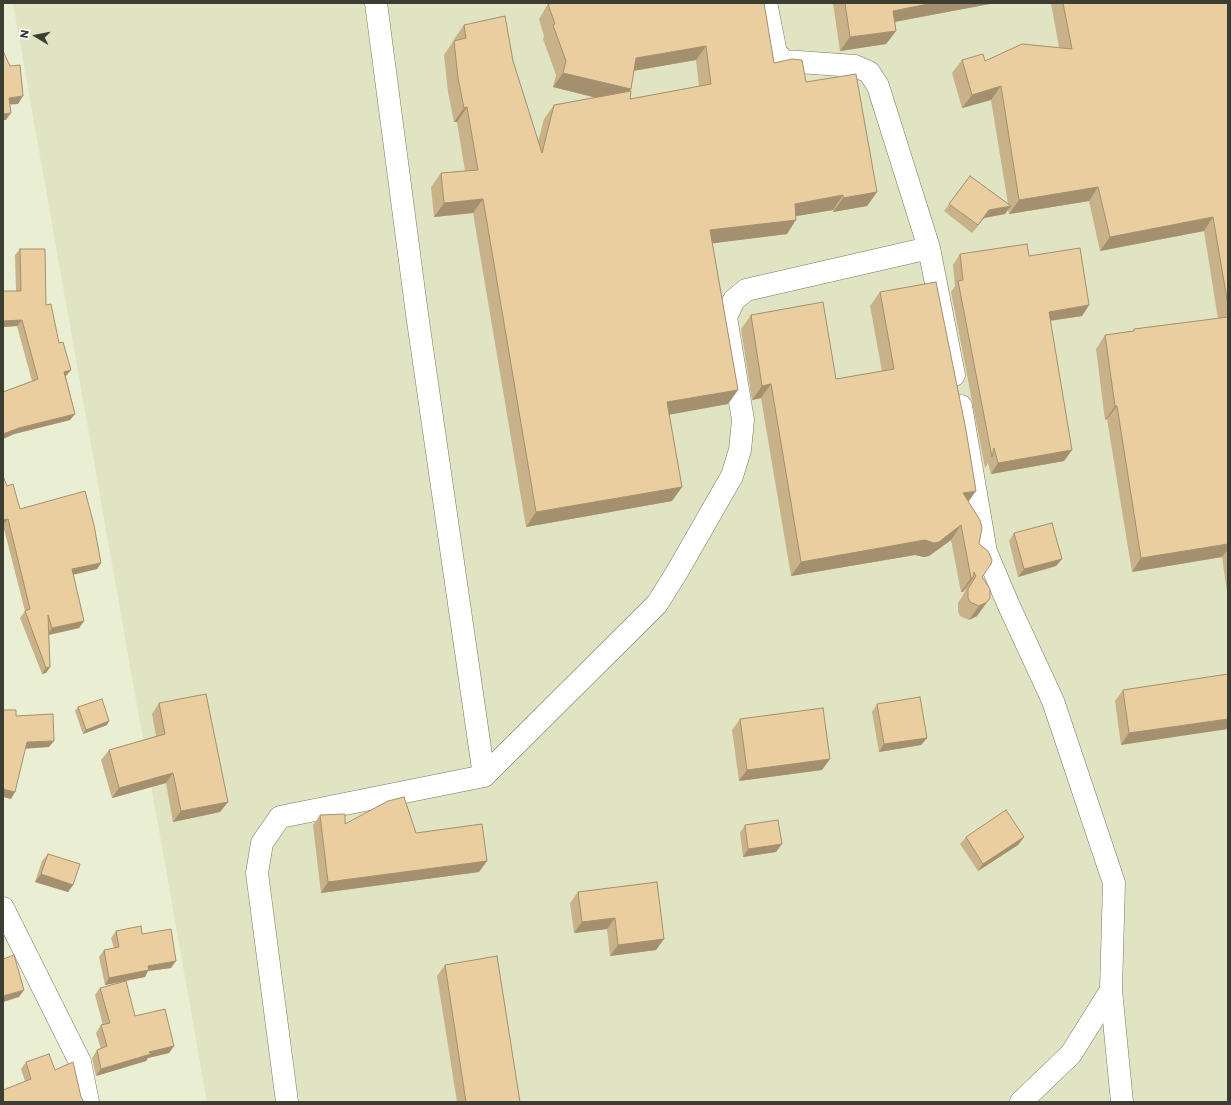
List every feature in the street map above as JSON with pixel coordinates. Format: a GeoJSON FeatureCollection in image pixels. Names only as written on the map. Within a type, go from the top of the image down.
{"type":"FeatureCollection","features":[{"type":"Feature","properties":{"kind":"street"},"geometry":{"type":"LineString","coordinates":[[376,3],[416,314],[484,776]]}},
{"type":"Feature","properties":{"kind":"street"},"geometry":{"type":"LineString","coordinates":[[766,3],[776,53],[784,60],[855,66],[869,72],[878,86],[929,248],[968,442],[986,552],[1053,701],[1114,883],[1111,990],[1122,1102]]}},
{"type":"Feature","properties":{"kind":"street"},"geometry":{"type":"LineString","coordinates":[[286,1102],[257,874],[262,843],[280,817],[484,776],[657,604],[732,476],[740,450],[743,420],[726,316],[734,300],[746,290],[929,248]]}},
{"type":"Feature","properties":{"kind":"street"},"geometry":{"type":"LineString","coordinates":[[3,908],[80,1062],[88,1102]]}},
{"type":"Feature","properties":{"kind":"street"},"geometry":{"type":"LineString","coordinates":[[1021,1102],[1071,1054],[1111,990]]}},
{"type":"Feature","properties":{"kind":"shaded area"},"geometry":{"type":"Polygon","coordinates":[[[13,3],[1228,3],[1228,1102],[207,1102],[13,3]]]}},
{"type":"Feature","properties":{"kind":"building"},"geometry":{"type":"Polygon","coordinates":[[[764,3],[774,63],[792,59],[802,60],[806,82],[856,74],[877,192],[843,198],[843,195],[795,204],[796,220],[710,230],[738,390],[667,402],[682,487],[536,512],[483,199],[444,203],[441,173],[478,170],[467,107],[464,108],[458,78],[454,41],[466,38],[464,25],[505,16],[513,61],[542,153],[554,105],[631,91],[630,99],[711,84],[706,46],[636,58],[631,89],[563,73],[566,61],[553,25],[555,24],[548,4],[764,3]]]}},
{"type":"Feature","properties":{"kind":"building"},"geometry":{"type":"Polygon","coordinates":[[[845,3],[933,3],[893,11],[896,31],[850,37],[845,3]]]}},
{"type":"Feature","properties":{"kind":"building"},"geometry":{"type":"Polygon","coordinates":[[[1063,3],[1228,3],[1228,305],[1213,217],[1110,237],[1098,187],[1019,200],[1001,86],[972,95],[962,60],[983,54],[985,61],[1022,44],[1072,49],[1063,3]]]}},
{"type":"Feature","properties":{"kind":"building"},"geometry":{"type":"Polygon","coordinates":[[[3,51],[10,66],[20,65],[23,96],[9,98],[11,113],[3,114],[3,51]]]}},
{"type":"Feature","properties":{"kind":"building"},"geometry":{"type":"Polygon","coordinates":[[[970,176],[1011,206],[989,210],[978,225],[949,204],[970,176]]]}},
{"type":"Feature","properties":{"kind":"building"},"geometry":{"type":"Polygon","coordinates":[[[1027,244],[1029,256],[1080,248],[1089,305],[1049,312],[1072,450],[998,463],[994,448],[992,457],[958,281],[963,280],[960,254],[1027,244]]]}},
{"type":"Feature","properties":{"kind":"building"},"geometry":{"type":"Polygon","coordinates":[[[20,249],[45,249],[46,305],[51,304],[59,343],[63,342],[71,370],[64,372],[75,414],[19,428],[3,434],[3,392],[38,379],[22,320],[3,321],[3,291],[21,291],[20,249]]]}},
{"type":"Feature","properties":{"kind":"building"},"geometry":{"type":"Polygon","coordinates":[[[936,282],[966,430],[976,491],[963,493],[980,520],[982,528],[979,544],[988,551],[992,560],[982,577],[990,589],[990,598],[987,602],[979,606],[970,602],[968,598],[968,589],[976,576],[974,572],[973,578],[971,578],[961,525],[939,542],[934,543],[925,540],[801,562],[771,384],[762,386],[751,315],[823,302],[836,379],[894,369],[880,292],[936,282]]]}},
{"type":"Feature","properties":{"kind":"building"},"geometry":{"type":"Polygon","coordinates":[[[1228,317],[1228,544],[1141,558],[1117,406],[1115,406],[1105,335],[1134,331],[1134,329],[1228,317]]]}},
{"type":"Feature","properties":{"kind":"building"},"geometry":{"type":"Polygon","coordinates":[[[3,476],[7,486],[13,484],[20,509],[85,491],[94,525],[101,563],[72,569],[84,621],[52,628],[48,615],[50,667],[46,668],[25,611],[30,609],[8,519],[3,520],[3,476]]]}},
{"type":"Feature","properties":{"kind":"building"},"geometry":{"type":"Polygon","coordinates":[[[1052,523],[1062,559],[1024,569],[1014,533],[1052,523]]]}},
{"type":"Feature","properties":{"kind":"building"},"geometry":{"type":"Polygon","coordinates":[[[1228,674],[1228,719],[1129,733],[1123,690],[1228,674]]]}},
{"type":"Feature","properties":{"kind":"building"},"geometry":{"type":"Polygon","coordinates":[[[206,694],[228,802],[181,811],[173,773],[119,788],[109,750],[165,734],[159,703],[206,694]]]}},
{"type":"Feature","properties":{"kind":"building"},"geometry":{"type":"Polygon","coordinates":[[[920,697],[927,738],[884,744],[877,704],[920,697]]]}},
{"type":"Feature","properties":{"kind":"building"},"geometry":{"type":"Polygon","coordinates":[[[102,699],[109,721],[86,730],[78,707],[102,699]]]}},
{"type":"Feature","properties":{"kind":"building"},"geometry":{"type":"Polygon","coordinates":[[[823,708],[830,759],[747,770],[740,719],[823,708]]]}},
{"type":"Feature","properties":{"kind":"building"},"geometry":{"type":"Polygon","coordinates":[[[3,710],[16,710],[16,716],[53,714],[54,741],[27,742],[15,792],[3,789],[3,710]]]}},
{"type":"Feature","properties":{"kind":"building"},"geometry":{"type":"Polygon","coordinates":[[[404,797],[416,833],[482,824],[487,861],[328,882],[320,815],[345,814],[345,824],[388,801],[404,797]]]}},
{"type":"Feature","properties":{"kind":"building"},"geometry":{"type":"Polygon","coordinates":[[[1006,810],[1024,837],[983,864],[966,837],[1006,810]]]}},
{"type":"Feature","properties":{"kind":"building"},"geometry":{"type":"Polygon","coordinates":[[[778,820],[782,844],[748,849],[745,825],[778,820]]]}},
{"type":"Feature","properties":{"kind":"building"},"geometry":{"type":"Polygon","coordinates":[[[48,854],[80,864],[73,885],[41,874],[48,854]]]}},
{"type":"Feature","properties":{"kind":"building"},"geometry":{"type":"Polygon","coordinates":[[[657,882],[664,939],[618,945],[615,918],[582,922],[578,892],[657,882]]]}},
{"type":"Feature","properties":{"kind":"building"},"geometry":{"type":"Polygon","coordinates":[[[141,926],[142,934],[171,929],[176,961],[148,966],[149,970],[109,978],[104,950],[119,947],[116,931],[141,926]]]}},
{"type":"Feature","properties":{"kind":"building"},"geometry":{"type":"Polygon","coordinates":[[[14,955],[24,990],[3,996],[3,959],[14,955]]]}},
{"type":"Feature","properties":{"kind":"building"},"geometry":{"type":"Polygon","coordinates":[[[497,956],[520,1102],[466,1102],[445,965],[497,956]]]}},
{"type":"Feature","properties":{"kind":"building"},"geometry":{"type":"Polygon","coordinates":[[[126,981],[135,1016],[165,1009],[174,1046],[149,1052],[151,1054],[101,1069],[97,1050],[107,1046],[101,1025],[110,1023],[100,988],[126,981]]]}},
{"type":"Feature","properties":{"kind":"building"},"geometry":{"type":"Polygon","coordinates":[[[49,1054],[55,1070],[73,1062],[81,1097],[84,1102],[3,1102],[3,1090],[31,1079],[26,1062],[49,1054]]]}}]}
